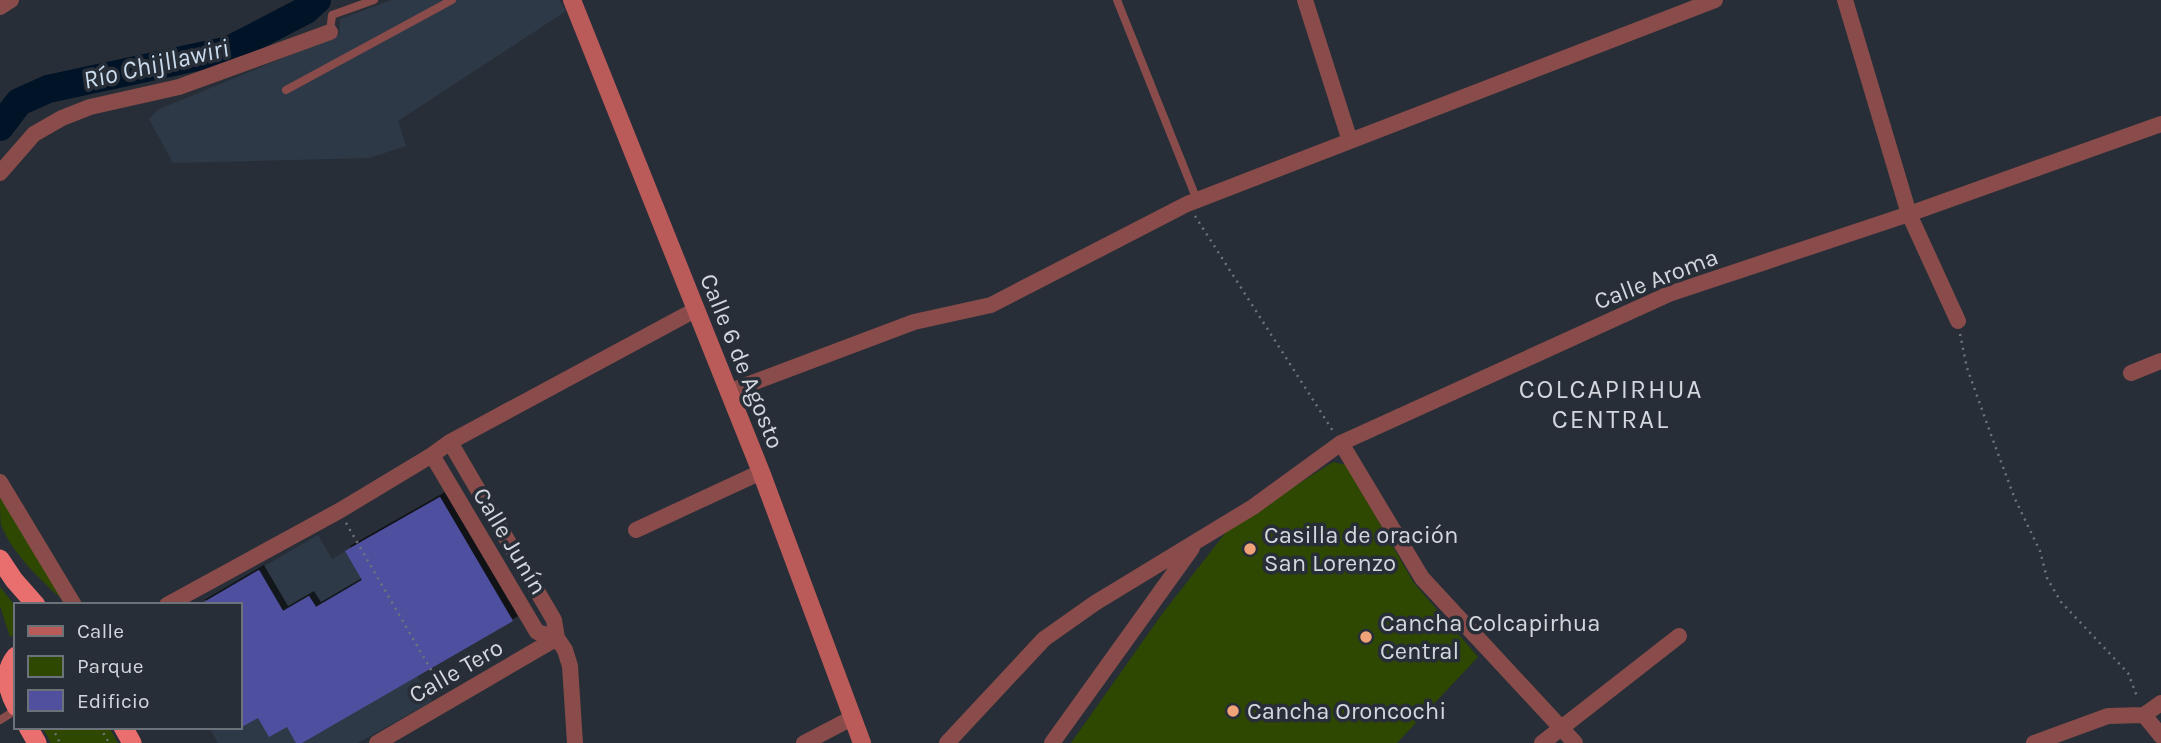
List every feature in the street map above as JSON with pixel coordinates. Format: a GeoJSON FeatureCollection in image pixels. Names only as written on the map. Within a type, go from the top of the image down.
{"type":"FeatureCollection","features":[{"type":"Feature","properties":{"kind":"highway"},"geometry":{"type":"LineString","coordinates":[[0,559],[34,603]]}},
{"type":"Feature","properties":{"kind":"highway"},"geometry":{"type":"LineString","coordinates":[[13,703],[8,673],[14,658]]}},
{"type":"Feature","properties":{"kind":"highway"},"geometry":{"type":"LineString","coordinates":[[0,671],[13,703]]}},
{"type":"Feature","properties":{"kind":"main road","name":"Calle 6 de Agosto"},"geometry":{"type":"LineString","coordinates":[[572,0],[761,472],[862,743]]}},
{"type":"Feature","properties":{"kind":"street"},"geometry":{"type":"LineString","coordinates":[[0,7],[11,0]]}},
{"type":"Feature","properties":{"kind":"street"},"geometry":{"type":"LineString","coordinates":[[1305,0],[1350,141]]}},
{"type":"Feature","properties":{"kind":"street"},"geometry":{"type":"LineString","coordinates":[[728,392],[914,322],[991,305],[1192,202],[1715,0]]}},
{"type":"Feature","properties":{"kind":"street"},"geometry":{"type":"LineString","coordinates":[[1845,0],[1909,214],[1958,321]]}},
{"type":"Feature","properties":{"kind":"street"},"geometry":{"type":"LineString","coordinates":[[0,173],[34,134],[62,118],[90,107],[179,87],[330,32]]}},
{"type":"Feature","properties":{"kind":"street","name":"Calle Aroma"},"geometry":{"type":"LineString","coordinates":[[947,743],[1044,639],[1095,603],[1253,506],[1341,443],[1669,294],[1909,214],[2161,124]]}},
{"type":"Feature","properties":{"kind":"street"},"geometry":{"type":"LineString","coordinates":[[171,603],[339,511],[450,442],[695,310]]}},
{"type":"Feature","properties":{"kind":"street"},"geometry":{"type":"LineString","coordinates":[[2131,373],[2161,361]]}},
{"type":"Feature","properties":{"kind":"street","name":"Calle Junín"},"geometry":{"type":"LineString","coordinates":[[450,442],[554,620],[557,638],[565,650],[570,666],[575,743]]}},
{"type":"Feature","properties":{"kind":"street"},"geometry":{"type":"LineString","coordinates":[[1341,443],[1422,578],[1575,743]]}},
{"type":"Feature","properties":{"kind":"street","name":"Calle Junín"},"geometry":{"type":"LineString","coordinates":[[432,455],[537,632],[557,638]]}},
{"type":"Feature","properties":{"kind":"street"},"geometry":{"type":"LineString","coordinates":[[636,530],[761,472]]}},
{"type":"Feature","properties":{"kind":"street"},"geometry":{"type":"LineString","coordinates":[[0,482],[73,603]]}},
{"type":"Feature","properties":{"kind":"street"},"geometry":{"type":"LineString","coordinates":[[1052,743],[1197,540]]}},
{"type":"Feature","properties":{"kind":"street"},"geometry":{"type":"LineString","coordinates":[[1542,743],[1679,636]]}},
{"type":"Feature","properties":{"kind":"street","name":"Calle Tero"},"geometry":{"type":"LineString","coordinates":[[377,743],[557,638]]}},
{"type":"Feature","properties":{"kind":"street"},"geometry":{"type":"LineString","coordinates":[[2034,743],[2108,716],[2144,715],[2161,704]]}},
{"type":"Feature","properties":{"kind":"street"},"geometry":{"type":"LineString","coordinates":[[2144,715],[2161,736]]}},
{"type":"Feature","properties":{"kind":"street"},"geometry":{"type":"LineString","coordinates":[[804,743],[852,718]]}},
{"type":"Feature","properties":{"kind":"lane"},"geometry":{"type":"LineString","coordinates":[[330,32],[331,15],[374,0]]}},
{"type":"Feature","properties":{"kind":"lane"},"geometry":{"type":"LineString","coordinates":[[286,90],[452,0]]}},
{"type":"Feature","properties":{"kind":"lane"},"geometry":{"type":"LineString","coordinates":[[1117,0],[1192,202]]}},
{"type":"Feature","properties":{"kind":"lane"},"geometry":{"type":"LineString","coordinates":[[0,720],[13,703]]}},
{"type":"Feature","properties":{"kind":"path"},"geometry":{"type":"LineString","coordinates":[[1192,202],[1341,443]]}},
{"type":"Feature","properties":{"kind":"path"},"geometry":{"type":"LineString","coordinates":[[1958,321],[1967,368],[2015,499],[2040,551],[2047,578],[2061,602],[2128,673],[2144,715]]}},
{"type":"Feature","properties":{"kind":"path"},"geometry":{"type":"LineString","coordinates":[[339,511],[449,701]]}},
{"type":"Feature","properties":{"kind":"shaded area"},"geometry":{"type":"Polygon","coordinates":[[[392,0],[559,0],[566,11],[398,121],[406,146],[369,158],[173,163],[149,119],[157,110],[339,35],[340,19],[392,0]]]}},
{"type":"Feature","properties":{"kind":"shaded area"},"geometry":{"type":"Polygon","coordinates":[[[440,497],[513,621],[417,676],[432,701],[358,743],[218,743],[210,729],[242,729],[242,603],[200,603],[318,535],[332,559],[440,497]]]}},
{"type":"Feature","properties":{"kind":"green space"},"geometry":{"type":"Polygon","coordinates":[[[1333,462],[1346,465],[1414,583],[1478,657],[1397,743],[1071,743],[1162,614],[1230,527],[1333,462]]]}},
{"type":"Feature","properties":{"kind":"green space"},"geometry":{"type":"Polygon","coordinates":[[[0,497],[65,602],[29,567],[6,536],[1,525],[0,497]]]}},
{"type":"Feature","properties":{"kind":"green space"},"geometry":{"type":"Polygon","coordinates":[[[0,587],[14,604],[14,634],[10,637],[0,606],[0,587]]]}},
{"type":"Feature","properties":{"kind":"green space"},"geometry":{"type":"Polygon","coordinates":[[[43,729],[110,729],[118,743],[51,743],[43,729]]]}},
{"type":"Feature","properties":{"kind":"building"},"geometry":{"type":"Polygon","coordinates":[[[440,497],[513,621],[302,743],[296,743],[287,727],[269,737],[258,718],[242,727],[242,603],[202,603],[259,570],[283,611],[309,596],[316,607],[362,580],[345,551],[440,497]]]}},
{"type":"Feature","properties":{"kind":"waterway","name":"Río Chijllawiri"},"geometry":{"type":"LineString","coordinates":[[0,127],[19,102],[48,89],[229,50],[306,10],[317,0]]}},
{"type":"Feature","properties":{"kind":"place","name":"Casilla de oración San Lorenzo"},"geometry":{"type":"Point","coordinates":[1250,549]}},
{"type":"Feature","properties":{"kind":"place","name":"Cancha Colcapirhua Central"},"geometry":{"type":"Point","coordinates":[1366,637]}},
{"type":"Feature","properties":{"kind":"place","name":"Cancha Oroncochi"},"geometry":{"type":"Point","coordinates":[1233,711]}},
{"type":"Feature","properties":{"kind":"district","name":"COLCAPIRHUA CENTRAL"},"geometry":{"type":"Point","coordinates":[1611,404]}}]}
